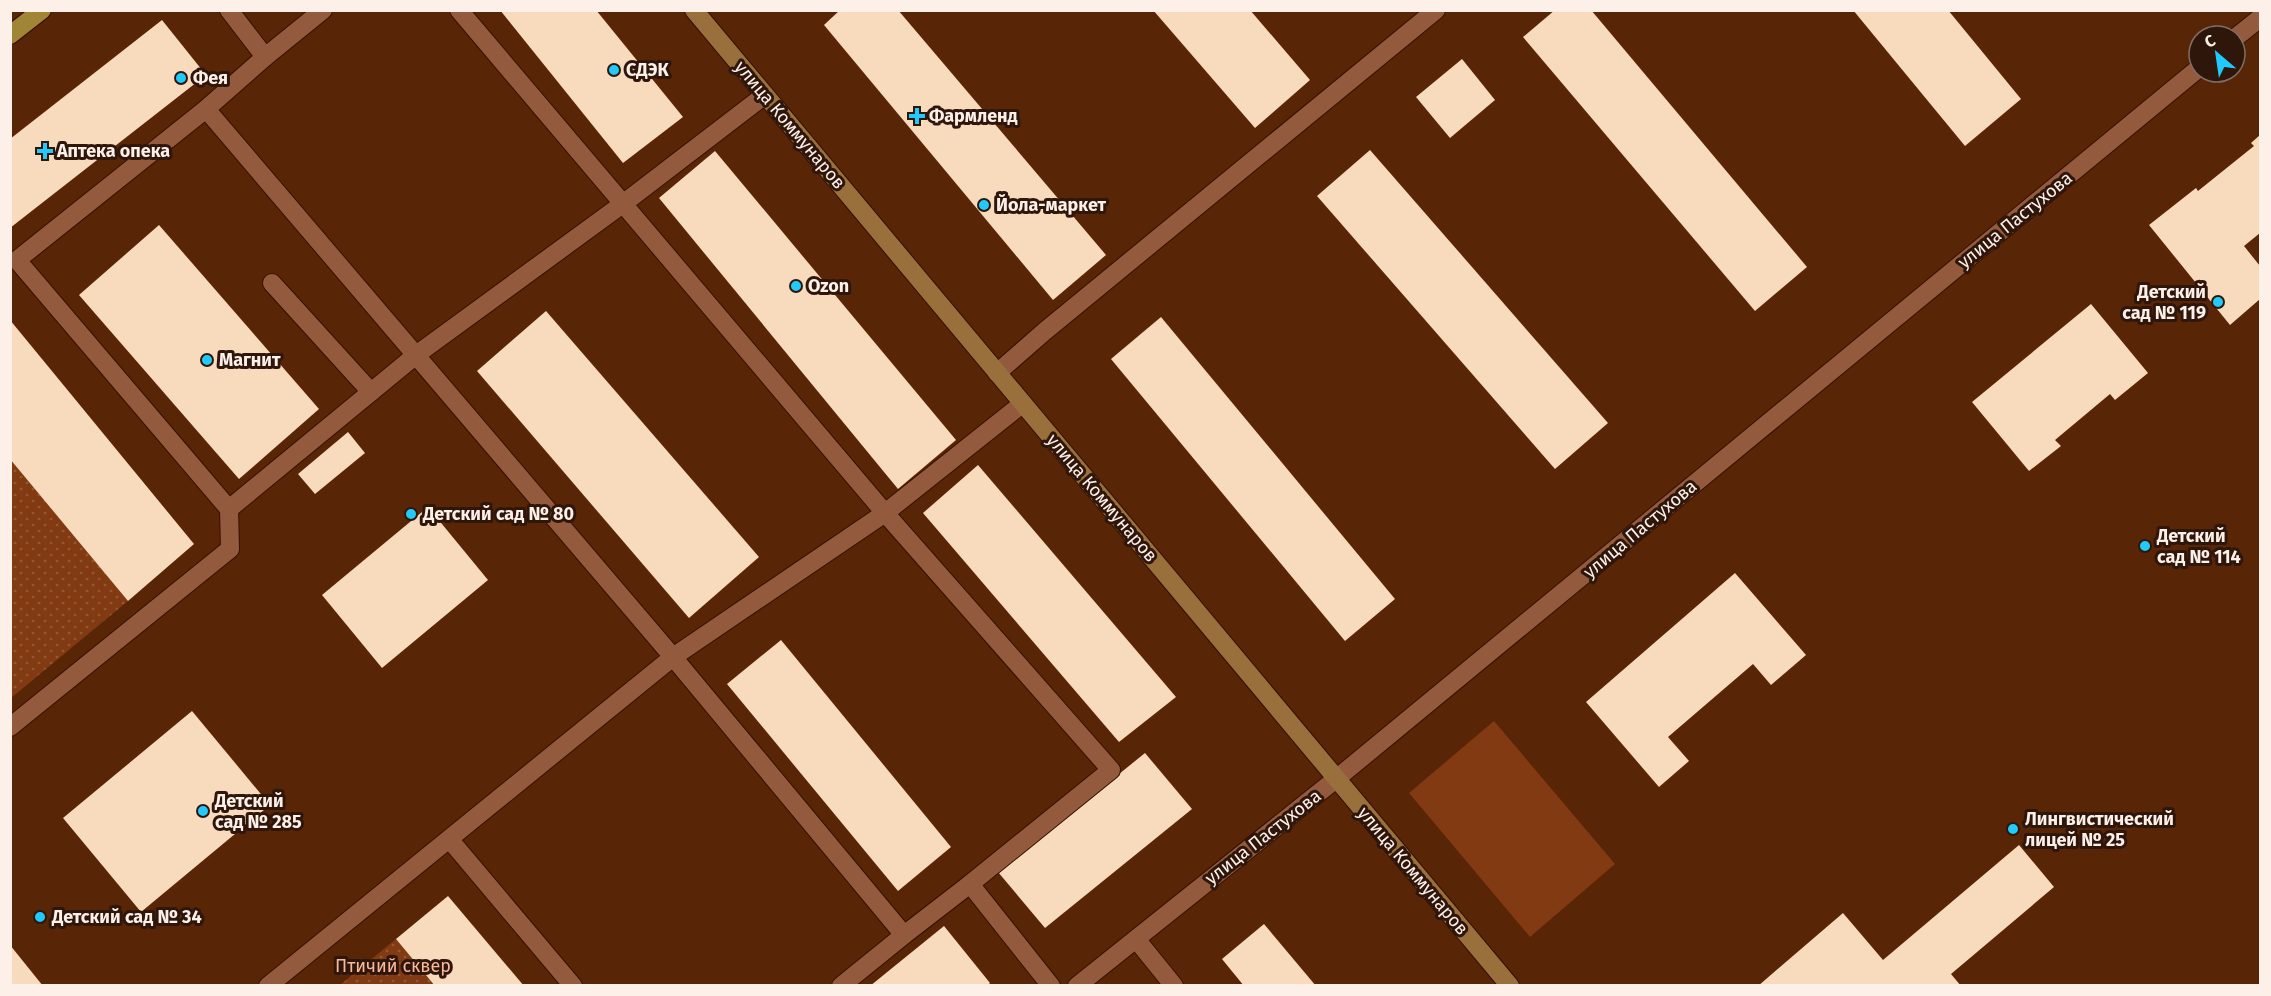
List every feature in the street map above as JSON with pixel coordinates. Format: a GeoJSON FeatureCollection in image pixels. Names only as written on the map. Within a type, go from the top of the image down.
{"type":"FeatureCollection","features":[{"type":"Feature","properties":{"kind":"main road"},"geometry":{"type":"LineString","coordinates":[[10,35],[42,10]]}},
{"type":"Feature","properties":{"kind":"street"},"geometry":{"type":"LineString","coordinates":[[229,10],[265,57]]}},
{"type":"Feature","properties":{"kind":"street"},"geometry":{"type":"LineString","coordinates":[[10,727],[230,549],[229,509],[17,260],[206,109],[323,10]]}},
{"type":"Feature","properties":{"kind":"street"},"geometry":{"type":"LineString","coordinates":[[459,10],[885,513],[1111,770],[841,986]]}},
{"type":"Feature","properties":{"kind":"street"},"geometry":{"type":"LineString","coordinates":[[997,373],[1045,331],[1437,10]]}},
{"type":"Feature","properties":{"kind":"street","name":"улица Коммунаров"},"geometry":{"type":"LineString","coordinates":[[699,12],[765,95],[1022,404],[1510,986]]}},
{"type":"Feature","properties":{"kind":"street"},"geometry":{"type":"LineString","coordinates":[[2247,29],[2260,18]]}},
{"type":"Feature","properties":{"kind":"street","name":"улица Пастухова"},"geometry":{"type":"LineString","coordinates":[[1077,986],[1336,779],[2187,78]]}},
{"type":"Feature","properties":{"kind":"street"},"geometry":{"type":"LineString","coordinates":[[229,509],[416,355],[624,203],[765,95]]}},
{"type":"Feature","properties":{"kind":"street"},"geometry":{"type":"LineString","coordinates":[[206,109],[673,657],[904,935]]}},
{"type":"Feature","properties":{"kind":"street"},"geometry":{"type":"LineString","coordinates":[[272,283],[371,392]]}},
{"type":"Feature","properties":{"kind":"street"},"geometry":{"type":"LineString","coordinates":[[268,986],[673,657],[885,513],[1022,404]]}},
{"type":"Feature","properties":{"kind":"street"},"geometry":{"type":"LineString","coordinates":[[450,840],[573,986]]}},
{"type":"Feature","properties":{"kind":"street"},"geometry":{"type":"LineString","coordinates":[[970,884],[1051,986]]}},
{"type":"Feature","properties":{"kind":"street"},"geometry":{"type":"LineString","coordinates":[[1136,939],[1174,986]]}},
{"type":"Feature","properties":{"kind":"green space"},"geometry":{"type":"Polygon","coordinates":[[[10,457],[128,601],[11,698],[10,698],[10,457]]]}},
{"type":"Feature","properties":{"kind":"green space"},"geometry":{"type":"Polygon","coordinates":[[[1494,721],[1615,864],[1530,937],[1409,793],[1494,721]]]}},
{"type":"Feature","properties":{"kind":"green space","name":"Птичий сквер"},"geometry":{"type":"Polygon","coordinates":[[[396,939],[434,985],[340,985],[396,939]]]}},
{"type":"Feature","properties":{"kind":"building"},"geometry":{"type":"Polygon","coordinates":[[[500,10],[596,10],[683,117],[623,163],[500,10]]]}},
{"type":"Feature","properties":{"kind":"building"},"geometry":{"type":"Polygon","coordinates":[[[840,10],[898,10],[1106,255],[1053,300],[824,25],[840,10]]]}},
{"type":"Feature","properties":{"kind":"building"},"geometry":{"type":"Polygon","coordinates":[[[1153,10],[1250,10],[1310,80],[1255,128],[1153,10]]]}},
{"type":"Feature","properties":{"kind":"building"},"geometry":{"type":"Polygon","coordinates":[[[1555,10],[1591,10],[1807,267],[1755,311],[1523,37],[1555,10]]]}},
{"type":"Feature","properties":{"kind":"building"},"geometry":{"type":"Polygon","coordinates":[[[1853,10],[1948,10],[2021,99],[1965,146],[1853,10]]]}},
{"type":"Feature","properties":{"kind":"building"},"geometry":{"type":"Polygon","coordinates":[[[162,20],[206,75],[10,228],[10,139],[162,20]]]}},
{"type":"Feature","properties":{"kind":"building"},"geometry":{"type":"Polygon","coordinates":[[[1462,59],[1495,100],[1450,138],[1416,97],[1462,59]]]}},
{"type":"Feature","properties":{"kind":"building"},"geometry":{"type":"Polygon","coordinates":[[[2260,135],[2260,233],[2244,246],[2260,266],[2260,299],[2230,325],[2149,225],[2196,188],[2198,191],[2254,146],[2251,143],[2260,135]]]}},
{"type":"Feature","properties":{"kind":"building"},"geometry":{"type":"Polygon","coordinates":[[[1370,150],[1608,423],[1555,469],[1317,196],[1370,150]]]}},
{"type":"Feature","properties":{"kind":"building"},"geometry":{"type":"Polygon","coordinates":[[[715,151],[956,440],[898,489],[659,198],[715,151]]]}},
{"type":"Feature","properties":{"kind":"building","name":"Магнит"},"geometry":{"type":"Polygon","coordinates":[[[159,225],[319,409],[239,479],[79,295],[159,225]]]}},
{"type":"Feature","properties":{"kind":"building"},"geometry":{"type":"Polygon","coordinates":[[[2091,304],[2148,373],[2115,400],[2110,394],[2055,440],[2061,446],[2029,471],[1972,402],[2091,304]]]}},
{"type":"Feature","properties":{"kind":"building"},"geometry":{"type":"Polygon","coordinates":[[[546,311],[759,557],[689,618],[477,371],[546,311]]]}},
{"type":"Feature","properties":{"kind":"building"},"geometry":{"type":"Polygon","coordinates":[[[1161,317],[1395,599],[1345,641],[1111,359],[1161,317]]]}},
{"type":"Feature","properties":{"kind":"building"},"geometry":{"type":"Polygon","coordinates":[[[10,320],[194,544],[128,601],[10,459],[10,320]]]}},
{"type":"Feature","properties":{"kind":"building"},"geometry":{"type":"Polygon","coordinates":[[[348,432],[365,453],[315,494],[298,474],[348,432]]]}},
{"type":"Feature","properties":{"kind":"building"},"geometry":{"type":"Polygon","coordinates":[[[978,465],[1176,697],[1119,742],[923,513],[978,465]]]}},
{"type":"Feature","properties":{"kind":"building"},"geometry":{"type":"Polygon","coordinates":[[[428,507],[488,580],[382,668],[322,595],[428,507]]]}},
{"type":"Feature","properties":{"kind":"building"},"geometry":{"type":"Polygon","coordinates":[[[1735,573],[1806,655],[1771,685],[1753,664],[1668,737],[1689,761],[1659,787],[1586,702],[1735,573]]]}},
{"type":"Feature","properties":{"kind":"building"},"geometry":{"type":"Polygon","coordinates":[[[781,640],[951,847],[898,891],[727,684],[781,640]]]}},
{"type":"Feature","properties":{"kind":"building"},"geometry":{"type":"Polygon","coordinates":[[[192,711],[270,805],[141,912],[63,818],[192,711]]]}},
{"type":"Feature","properties":{"kind":"building"},"geometry":{"type":"Polygon","coordinates":[[[1145,753],[1192,809],[1045,928],[998,872],[1145,753]]]}},
{"type":"Feature","properties":{"kind":"building"},"geometry":{"type":"Polygon","coordinates":[[[2019,845],[2054,887],[1951,974],[1961,986],[1758,986],[1843,913],[1883,960],[2019,845]]]}},
{"type":"Feature","properties":{"kind":"building"},"geometry":{"type":"Polygon","coordinates":[[[448,896],[524,986],[435,986],[396,939],[448,896]]]}},
{"type":"Feature","properties":{"kind":"building"},"geometry":{"type":"Polygon","coordinates":[[[1264,924],[1316,986],[1244,986],[1222,959],[1264,924]]]}},
{"type":"Feature","properties":{"kind":"building"},"geometry":{"type":"Polygon","coordinates":[[[944,926],[990,983],[987,986],[870,986],[944,926]]]}},
{"type":"Feature","properties":{"kind":"building"},"geometry":{"type":"Polygon","coordinates":[[[10,945],[43,986],[10,986],[10,945]]]}},
{"type":"Feature","properties":{"kind":"place","name":"СДЭК"},"geometry":{"type":"Point","coordinates":[614,70]}},
{"type":"Feature","properties":{"kind":"place","name":"Фея"},"geometry":{"type":"Point","coordinates":[181,78]}},
{"type":"Feature","properties":{"kind":"place","name":"Фармленд"},"geometry":{"type":"Point","coordinates":[917,116]}},
{"type":"Feature","properties":{"kind":"place","name":"Аптека опека"},"geometry":{"type":"Point","coordinates":[45,151]}},
{"type":"Feature","properties":{"kind":"place","name":"Йола-маркет"},"geometry":{"type":"Point","coordinates":[984,205]}},
{"type":"Feature","properties":{"kind":"place","name":"Ozon"},"geometry":{"type":"Point","coordinates":[796,286]}},
{"type":"Feature","properties":{"kind":"place","name":"Детский сад № 119"},"geometry":{"type":"Point","coordinates":[2218,302]}},
{"type":"Feature","properties":{"kind":"place","name":"Магнит"},"geometry":{"type":"Point","coordinates":[207,360]}},
{"type":"Feature","properties":{"kind":"place","name":"Детский сад № 80"},"geometry":{"type":"Point","coordinates":[411,514]}},
{"type":"Feature","properties":{"kind":"place","name":"Детский сад № 114"},"geometry":{"type":"Point","coordinates":[2145,546]}},
{"type":"Feature","properties":{"kind":"place","name":"Детский сад № 285"},"geometry":{"type":"Point","coordinates":[203,811]}},
{"type":"Feature","properties":{"kind":"place","name":"Лингвистический лицей № 25"},"geometry":{"type":"Point","coordinates":[2013,829]}},
{"type":"Feature","properties":{"kind":"place","name":"Детский сад № 34"},"geometry":{"type":"Point","coordinates":[40,917]}}]}
